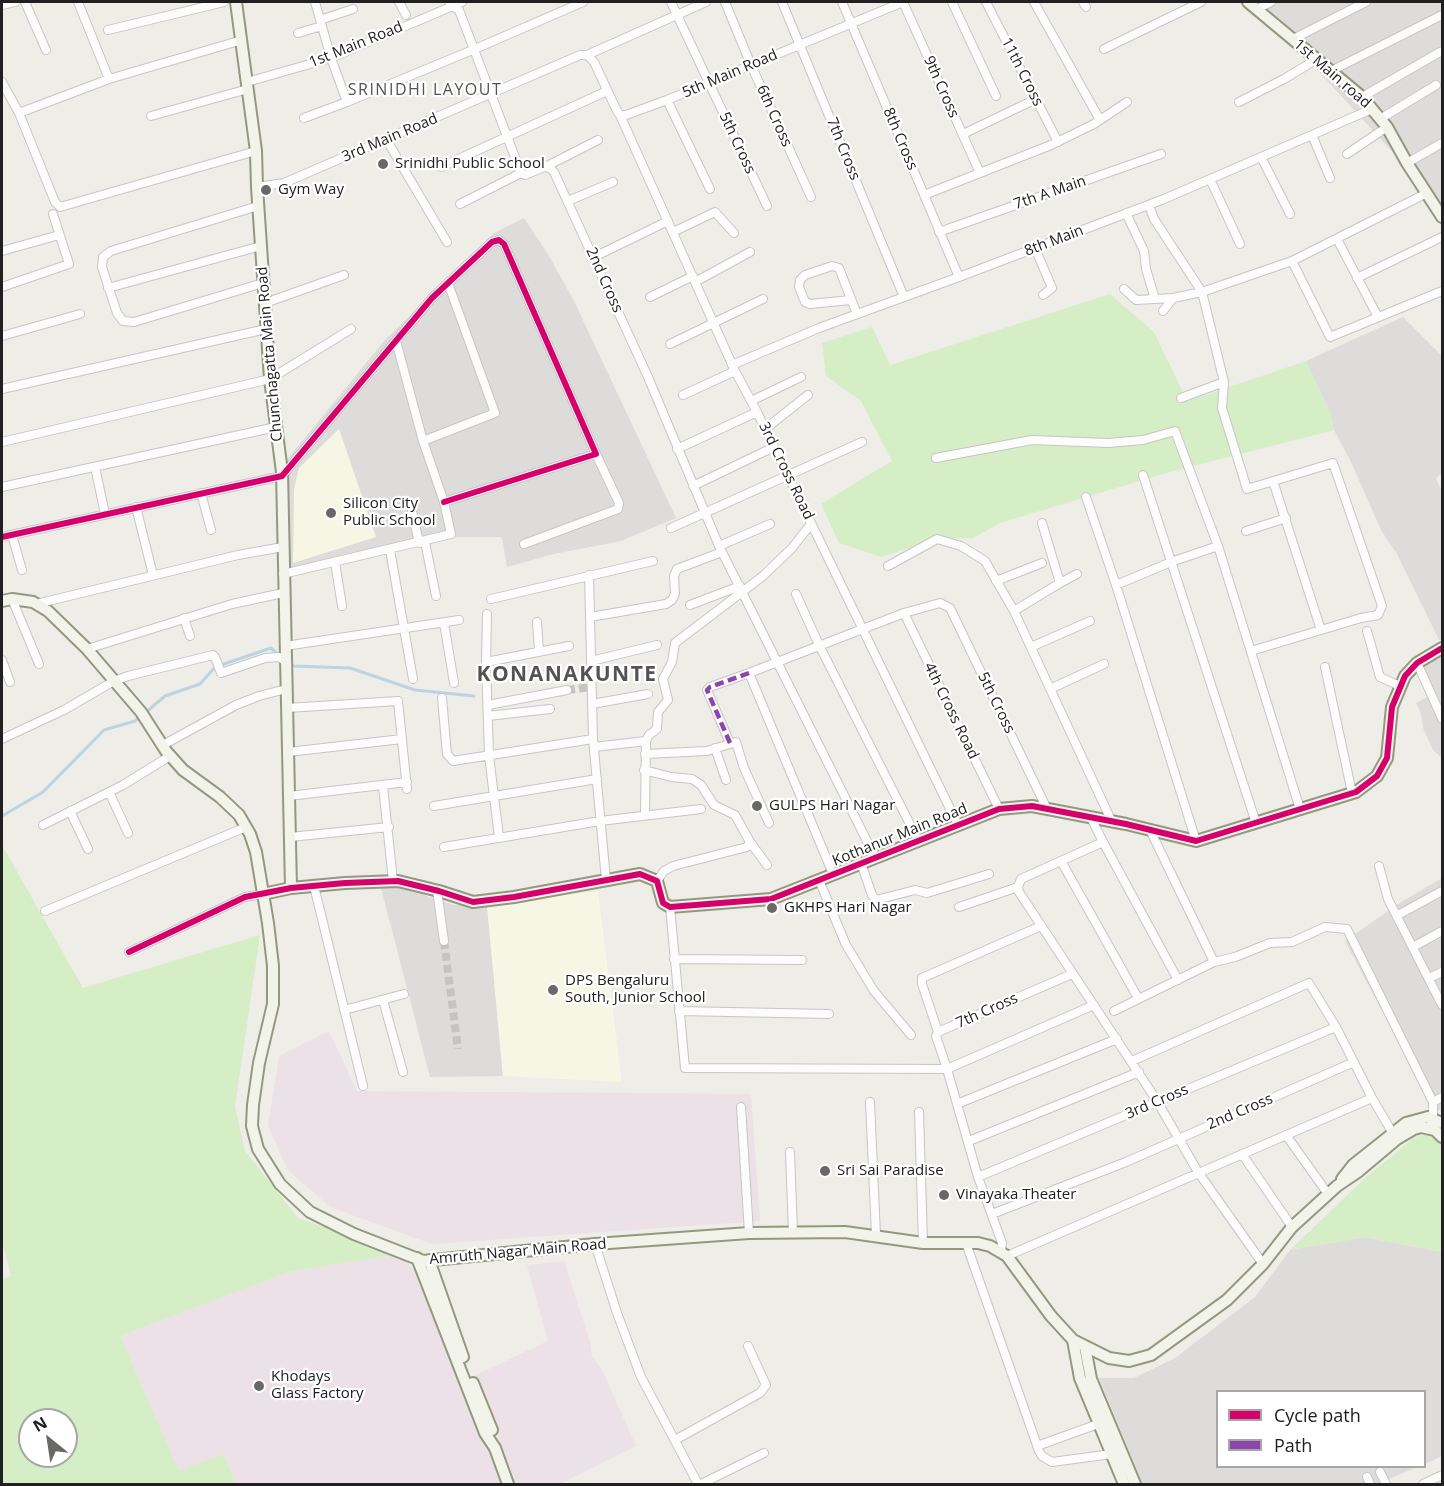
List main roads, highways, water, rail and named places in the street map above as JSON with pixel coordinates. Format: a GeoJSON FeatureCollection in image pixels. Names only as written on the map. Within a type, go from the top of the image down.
{"type":"FeatureCollection","features":[{"type":"Feature","properties":{"kind":"waterway"},"geometry":{"type":"LineString","coordinates":[[145,713],[165,696],[200,684],[215,667],[271,648],[279,655]]}},
{"type":"Feature","properties":{"kind":"waterway"},"geometry":{"type":"LineString","coordinates":[[289,663],[294,666],[350,668],[415,690],[474,696]]}},
{"type":"Feature","properties":{"kind":"waterway"},"geometry":{"type":"LineString","coordinates":[[2,816],[43,792],[104,730],[135,721],[140,717]]}},
{"type":"Feature","properties":{"kind":"tunnel"},"geometry":{"type":"LineString","coordinates":[[567,690],[592,687]]}},
{"type":"Feature","properties":{"kind":"tunnel"},"geometry":{"type":"LineString","coordinates":[[444,941],[458,1049]]}},
{"type":"Feature","properties":{"kind":"place","name":"Srinidhi Public School"},"geometry":{"type":"Point","coordinates":[383,164]}},
{"type":"Feature","properties":{"kind":"place","name":"Gym Way"},"geometry":{"type":"Point","coordinates":[266,190]}},
{"type":"Feature","properties":{"kind":"place","name":"Silicon City Public School"},"geometry":{"type":"Point","coordinates":[331,513]}},
{"type":"Feature","properties":{"kind":"place","name":"GULPS Hari Nagar"},"geometry":{"type":"Point","coordinates":[757,806]}},
{"type":"Feature","properties":{"kind":"place","name":"GKHPS Hari Nagar"},"geometry":{"type":"Point","coordinates":[772,908]}},
{"type":"Feature","properties":{"kind":"place","name":"DPS Bengaluru South, Junior School"},"geometry":{"type":"Point","coordinates":[553,990]}},
{"type":"Feature","properties":{"kind":"place","name":"Sri Sai Paradise"},"geometry":{"type":"Point","coordinates":[825,1171]}},
{"type":"Feature","properties":{"kind":"place","name":"Vinayaka Theater"},"geometry":{"type":"Point","coordinates":[944,1195]}},
{"type":"Feature","properties":{"kind":"place","name":"Khodays Glass Factory"},"geometry":{"type":"Point","coordinates":[259,1386]}},
{"type":"Feature","properties":{"kind":"district","name":"SRINIDHI LAYOUT"},"geometry":{"type":"Point","coordinates":[425,90]}},
{"type":"Feature","properties":{"kind":"district","name":"KONANAKUNTE"},"geometry":{"type":"Point","coordinates":[567,675]}}]}
